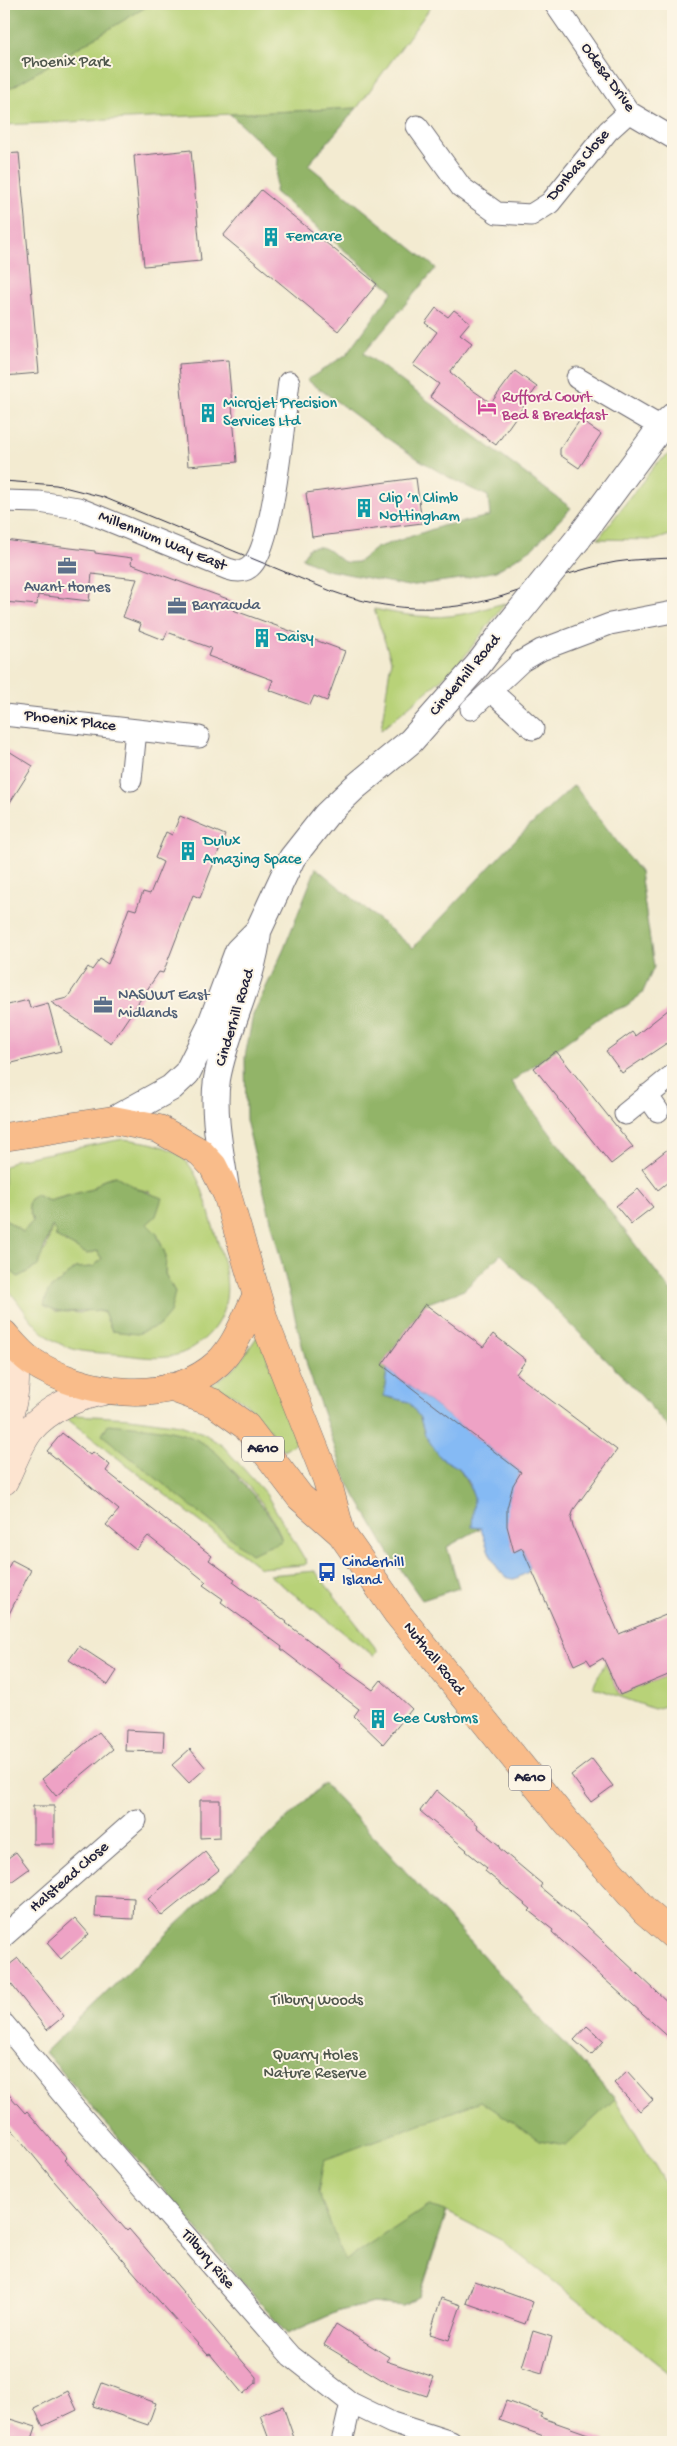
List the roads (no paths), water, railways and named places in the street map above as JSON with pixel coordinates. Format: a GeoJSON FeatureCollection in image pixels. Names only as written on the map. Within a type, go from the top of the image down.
{"type":"FeatureCollection","features":[{"type":"Feature","properties":{"kind":"highway","name":"A610"},"geometry":{"type":"LineString","coordinates":[[4,1137],[113,1120],[159,1130],[200,1152],[213,1166],[227,1194],[238,1226],[256,1297],[327,1480],[341,1533]]}},
{"type":"Feature","properties":{"kind":"highway"},"geometry":{"type":"LineString","coordinates":[[6,1337],[30,1360],[52,1372],[104,1391],[144,1392],[170,1387],[197,1377],[218,1363],[240,1331],[256,1297]]}},
{"type":"Feature","properties":{"kind":"highway","name":"A610"},"geometry":{"type":"LineString","coordinates":[[170,1387],[214,1403],[246,1426],[300,1497],[341,1533]]}},
{"type":"Feature","properties":{"kind":"highway","name":"Nuthall Road"},"geometry":{"type":"LineString","coordinates":[[341,1533],[397,1613],[567,1823],[645,1911],[673,1935]]}},
{"type":"Feature","properties":{"kind":"main road"},"geometry":{"type":"LineString","coordinates":[[4,1430],[10,1414],[16,1385],[14,1358],[6,1337]]}},
{"type":"Feature","properties":{"kind":"main road"},"geometry":{"type":"LineString","coordinates":[[4,1481],[30,1430],[50,1413],[73,1399],[104,1391]]}},
{"type":"Feature","properties":{"kind":"street","name":"Odesa Drive"},"geometry":{"type":"LineString","coordinates":[[555,4],[628,112],[673,138]]}},
{"type":"Feature","properties":{"kind":"street","name":"Donbas Close"},"geometry":{"type":"LineString","coordinates":[[417,126],[461,187],[497,213],[531,215],[550,203],[608,131],[628,112]]}},
{"type":"Feature","properties":{"kind":"street"},"geometry":{"type":"LineString","coordinates":[[577,378],[667,421]]}},
{"type":"Feature","properties":{"kind":"street","name":"Millennium Way East"},"geometry":{"type":"LineString","coordinates":[[4,501],[39,502],[78,508],[228,569],[239,572],[247,569],[256,560],[268,529],[289,382]]}},
{"type":"Feature","properties":{"kind":"street","name":"Cinderhill Road"},"geometry":{"type":"LineString","coordinates":[[113,1120],[172,1087],[187,1073],[209,1029],[238,951],[258,931],[292,858],[316,828],[354,788],[410,741],[478,665],[578,539],[667,421]]}},
{"type":"Feature","properties":{"kind":"street"},"geometry":{"type":"LineString","coordinates":[[471,709],[522,661],[541,650],[610,624],[673,612]]}},
{"type":"Feature","properties":{"kind":"street"},"geometry":{"type":"LineString","coordinates":[[491,691],[533,729]]}},
{"type":"Feature","properties":{"kind":"street","name":"Phoenix Place"},"geometry":{"type":"LineString","coordinates":[[4,715],[199,737]]}},
{"type":"Feature","properties":{"kind":"street","name":"Phoenix Place"},"geometry":{"type":"LineString","coordinates":[[131,780],[136,730]]}},
{"type":"Feature","properties":{"kind":"street","name":"Cinderhill Road"},"geometry":{"type":"LineString","coordinates":[[227,1194],[218,1130],[217,1081],[226,1044],[256,956],[258,931]]}},
{"type":"Feature","properties":{"kind":"street"},"geometry":{"type":"LineString","coordinates":[[625,1114],[652,1103],[673,1075]]}},
{"type":"Feature","properties":{"kind":"street","name":"Halstead Close"},"geometry":{"type":"LineString","coordinates":[[4,1936],[136,1820]]}},
{"type":"Feature","properties":{"kind":"street","name":"Tilbury Rise"},"geometry":{"type":"LineString","coordinates":[[4,2024],[74,2108],[291,2356],[351,2404],[392,2423],[450,2442]]}},
{"type":"Feature","properties":{"kind":"street"},"geometry":{"type":"LineString","coordinates":[[342,2442],[351,2404]]}},
{"type":"Feature","properties":{"kind":"water"},"geometry":{"type":"Polygon","coordinates":[[[387,1369],[521,1472],[515,1482],[509,1501],[508,1520],[514,1551],[522,1548],[530,1566],[528,1572],[514,1579],[508,1578],[497,1567],[488,1550],[481,1528],[472,1527],[474,1498],[469,1484],[459,1468],[441,1458],[425,1435],[420,1418],[409,1402],[384,1396],[387,1369]]]}},
{"type":"Feature","properties":{"kind":"tram line"},"geometry":{"type":"LineString","coordinates":[[4,481],[56,485],[103,497],[331,591],[395,607],[438,608],[459,606],[503,596],[601,565],[630,560],[673,558]]}},
{"type":"Feature","properties":{"kind":"place","name":"Femcare"},"geometry":{"type":"Point","coordinates":[271,237]}},
{"type":"Feature","properties":{"kind":"place","name":"Rufford Court Bed & Breakfast"},"geometry":{"type":"Point","coordinates":[487,407]}},
{"type":"Feature","properties":{"kind":"place","name":"Microjet Precision Services Ltd"},"geometry":{"type":"Point","coordinates":[208,413]}},
{"type":"Feature","properties":{"kind":"place","name":"Clip ‘n Climb Nottingham"},"geometry":{"type":"Point","coordinates":[364,508]}},
{"type":"Feature","properties":{"kind":"place","name":"Avant Homes"},"geometry":{"type":"Point","coordinates":[67,566]}},
{"type":"Feature","properties":{"kind":"place","name":"Barracuda"},"geometry":{"type":"Point","coordinates":[177,606]}},
{"type":"Feature","properties":{"kind":"place","name":"Daisy"},"geometry":{"type":"Point","coordinates":[262,638]}},
{"type":"Feature","properties":{"kind":"place","name":"Dulux Amazing Space"},"geometry":{"type":"Point","coordinates":[188,851]}},
{"type":"Feature","properties":{"kind":"place","name":"NASUWT East Midlands"},"geometry":{"type":"Point","coordinates":[103,1005]}},
{"type":"Feature","properties":{"kind":"place","name":"Cinderhill Island"},"geometry":{"type":"Point","coordinates":[327,1572]}},
{"type":"Feature","properties":{"kind":"place","name":"Gee Customs"},"geometry":{"type":"Point","coordinates":[378,1719]}},
{"type":"Feature","properties":{"kind":"park label","name":"Phoenix Park"},"geometry":{"type":"Point","coordinates":[66,63]}},
{"type":"Feature","properties":{"kind":"park label","name":"Tilbury Woods"},"geometry":{"type":"Point","coordinates":[317,2001]}},
{"type":"Feature","properties":{"kind":"park label","name":"Quarry Holes Nature Reserve"},"geometry":{"type":"Point","coordinates":[315,2065]}}]}
